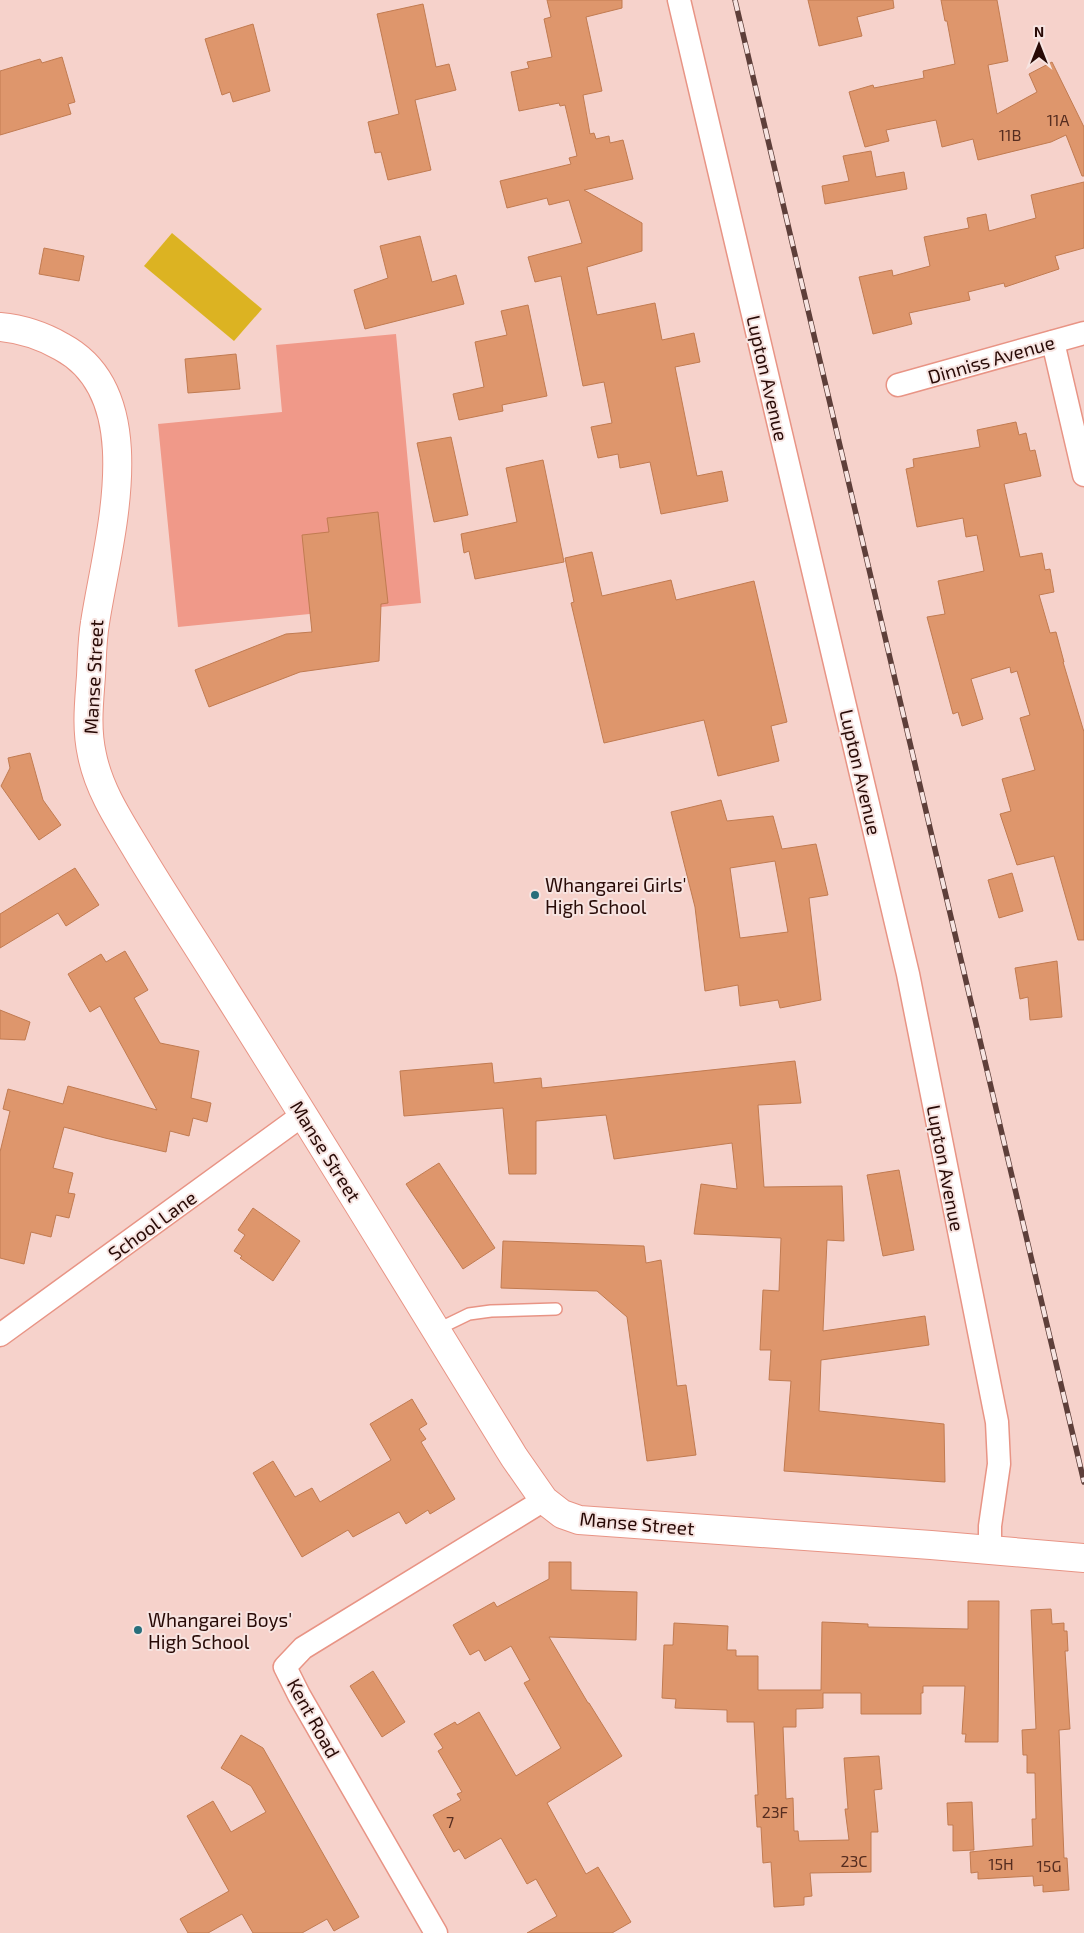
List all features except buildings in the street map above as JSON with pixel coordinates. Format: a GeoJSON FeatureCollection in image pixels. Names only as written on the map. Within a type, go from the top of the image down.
{"type":"FeatureCollection","features":[{"type":"Feature","properties":{"kind":"street","name":"Lupton Avenue"},"geometry":{"type":"LineString","coordinates":[[679,0],[908,974],[996,1422],[999,1464],[990,1526],[990,1550]]}},
{"type":"Feature","properties":{"kind":"street","name":"Manse Street"},"geometry":{"type":"LineString","coordinates":[[0,327],[44,337],[73,352],[98,378],[109,403],[116,429],[117,478],[111,527],[94,627],[87,729],[92,758],[101,787],[124,828],[304,1114],[514,1457],[544,1500],[562,1514],[579,1520],[1084,1558]]}},
{"type":"Feature","properties":{"kind":"street","name":"Dinniss Avenue"},"geometry":{"type":"LineString","coordinates":[[898,386],[1084,333]]}},
{"type":"Feature","properties":{"kind":"street"},"geometry":{"type":"LineString","coordinates":[[1053,342],[1084,475]]}},
{"type":"Feature","properties":{"kind":"street","name":"School Lane"},"geometry":{"type":"LineString","coordinates":[[0,1335],[304,1114]]}},
{"type":"Feature","properties":{"kind":"street","name":"Kent Road"},"geometry":{"type":"LineString","coordinates":[[436,1933],[299,1695],[285,1667],[303,1648],[544,1500]]}},
{"type":"Feature","properties":{"kind":"lane"},"geometry":{"type":"LineString","coordinates":[[436,1330],[469,1314],[491,1311],[556,1309]]}},
{"type":"Feature","properties":{"kind":"shaded area"},"geometry":{"type":"Polygon","coordinates":[[[172,233],[262,309],[234,341],[144,266],[172,233]]]}},
{"type":"Feature","properties":{"kind":"shaded area"},"geometry":{"type":"Polygon","coordinates":[[[396,334],[421,603],[178,627],[158,424],[282,412],[276,345],[396,334]]]}},
{"type":"Feature","properties":{"kind":"railway"},"geometry":{"type":"LineString","coordinates":[[735,0],[1084,1482]]}},
{"type":"Feature","properties":{"kind":"place","name":"Whangarei Girls' High School"},"geometry":{"type":"Point","coordinates":[535,895]}},
{"type":"Feature","properties":{"kind":"place","name":"Whangarei Boys' High School"},"geometry":{"type":"Point","coordinates":[138,1630]}}]}
